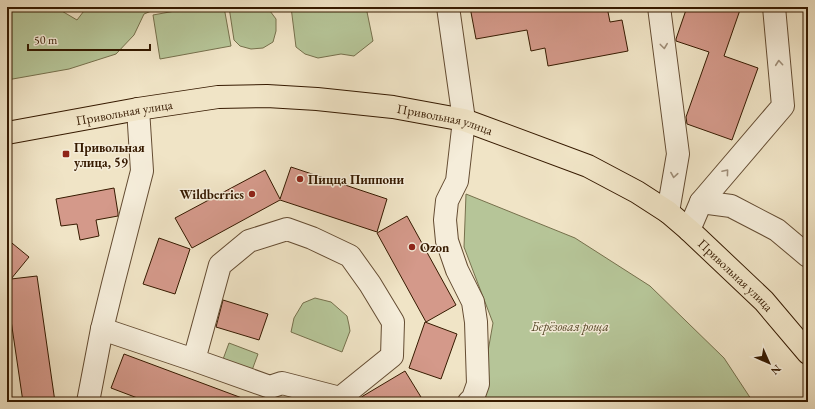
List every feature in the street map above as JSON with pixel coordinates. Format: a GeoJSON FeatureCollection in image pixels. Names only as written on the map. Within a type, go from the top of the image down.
{"type":"FeatureCollection","features":[{"type":"Feature","properties":{"kind":"main road","name":"Привольная улица"},"geometry":{"type":"LineString","coordinates":[[7,133],[138,109],[218,97],[267,96],[393,106],[464,120],[588,166],[638,192],[668,212],[764,301],[808,354]]}},
{"type":"Feature","properties":{"kind":"lane"},"geometry":{"type":"LineString","coordinates":[[448,7],[464,120],[457,180],[447,201],[445,220],[447,241],[457,270],[473,302],[476,322],[478,384],[473,398],[469,402]]}},
{"type":"Feature","properties":{"kind":"lane"},"geometry":{"type":"LineString","coordinates":[[659,7],[678,154],[668,212]]}},
{"type":"Feature","properties":{"kind":"lane"},"geometry":{"type":"LineString","coordinates":[[689,230],[701,202],[783,106],[774,7]]}},
{"type":"Feature","properties":{"kind":"lane"},"geometry":{"type":"LineString","coordinates":[[88,402],[102,329],[142,171],[138,109]]}},
{"type":"Feature","properties":{"kind":"lane"},"geometry":{"type":"LineString","coordinates":[[701,202],[731,206],[777,230],[808,256]]}},
{"type":"Feature","properties":{"kind":"lane"},"geometry":{"type":"LineString","coordinates":[[102,329],[194,360],[270,388],[282,383],[340,400],[392,356],[393,322],[370,284],[350,256],[312,238],[287,229],[249,241],[220,265],[194,360]]}},
{"type":"Feature","properties":{"kind":"green space"},"geometry":{"type":"Polygon","coordinates":[[[7,7],[55,7],[77,20],[87,7],[161,7],[144,14],[134,35],[116,54],[69,69],[7,80],[7,7]]]}},
{"type":"Feature","properties":{"kind":"green space"},"geometry":{"type":"Polygon","coordinates":[[[197,7],[224,7],[231,46],[160,59],[153,15],[197,7]]]}},
{"type":"Feature","properties":{"kind":"green space"},"geometry":{"type":"Polygon","coordinates":[[[229,7],[267,7],[276,19],[276,31],[273,42],[263,48],[251,49],[240,46],[234,40],[229,7]]]}},
{"type":"Feature","properties":{"kind":"green space"},"geometry":{"type":"Polygon","coordinates":[[[291,7],[366,7],[373,41],[354,56],[341,54],[318,58],[305,54],[296,47],[291,7]]]}},
{"type":"Feature","properties":{"kind":"green space","name":"Берёзовая роща"},"geometry":{"type":"Polygon","coordinates":[[[466,194],[575,238],[650,286],[724,358],[753,402],[476,402],[482,385],[493,323],[464,247],[466,194]]]}},
{"type":"Feature","properties":{"kind":"green space"},"geometry":{"type":"Polygon","coordinates":[[[315,298],[331,302],[347,316],[350,331],[342,352],[291,332],[294,318],[303,303],[315,298]]]}},
{"type":"Feature","properties":{"kind":"green space"},"geometry":{"type":"Polygon","coordinates":[[[229,343],[258,354],[251,373],[222,362],[229,343]]]}},
{"type":"Feature","properties":{"kind":"building"},"geometry":{"type":"Polygon","coordinates":[[[470,7],[607,7],[610,22],[622,20],[628,51],[548,66],[545,48],[531,51],[527,30],[476,39],[470,7]]]}},
{"type":"Feature","properties":{"kind":"building"},"geometry":{"type":"Polygon","coordinates":[[[687,7],[741,7],[724,56],[758,68],[732,140],[687,124],[686,117],[709,52],[676,41],[687,7]]]}},
{"type":"Feature","properties":{"kind":"building"},"geometry":{"type":"Polygon","coordinates":[[[291,167],[387,199],[377,232],[280,200],[192,248],[175,218],[265,170],[280,199],[291,167]]]}},
{"type":"Feature","properties":{"kind":"building"},"geometry":{"type":"Polygon","coordinates":[[[114,188],[118,216],[96,220],[99,236],[80,240],[77,224],[61,226],[56,199],[114,188]]]}},
{"type":"Feature","properties":{"kind":"building"},"geometry":{"type":"Polygon","coordinates":[[[407,216],[456,305],[426,322],[377,233],[407,216]]]}},
{"type":"Feature","properties":{"kind":"building"},"geometry":{"type":"Polygon","coordinates":[[[159,238],[190,249],[175,294],[143,284],[159,238]]]}},
{"type":"Feature","properties":{"kind":"building"},"geometry":{"type":"Polygon","coordinates":[[[7,239],[29,257],[11,279],[37,276],[55,402],[23,402],[7,293],[7,239]]]}},
{"type":"Feature","properties":{"kind":"building"},"geometry":{"type":"Polygon","coordinates":[[[223,300],[268,314],[259,340],[216,327],[223,300]]]}},
{"type":"Feature","properties":{"kind":"building"},"geometry":{"type":"Polygon","coordinates":[[[425,322],[457,334],[441,379],[409,368],[425,322]]]}},
{"type":"Feature","properties":{"kind":"building"},"geometry":{"type":"Polygon","coordinates":[[[124,354],[250,402],[148,402],[111,388],[124,354]]]}},
{"type":"Feature","properties":{"kind":"building"},"geometry":{"type":"Polygon","coordinates":[[[405,371],[424,402],[355,402],[363,396],[405,371]]]}},
{"type":"Feature","properties":{"kind":"place","name":"Привольная улица, 59"},"geometry":{"type":"Point","coordinates":[66,154]}},
{"type":"Feature","properties":{"kind":"place","name":"Пицца Пиппони"},"geometry":{"type":"Point","coordinates":[300,179]}},
{"type":"Feature","properties":{"kind":"place","name":"Wildberries"},"geometry":{"type":"Point","coordinates":[252,194]}},
{"type":"Feature","properties":{"kind":"place","name":"Ozon"},"geometry":{"type":"Point","coordinates":[412,247]}}]}
